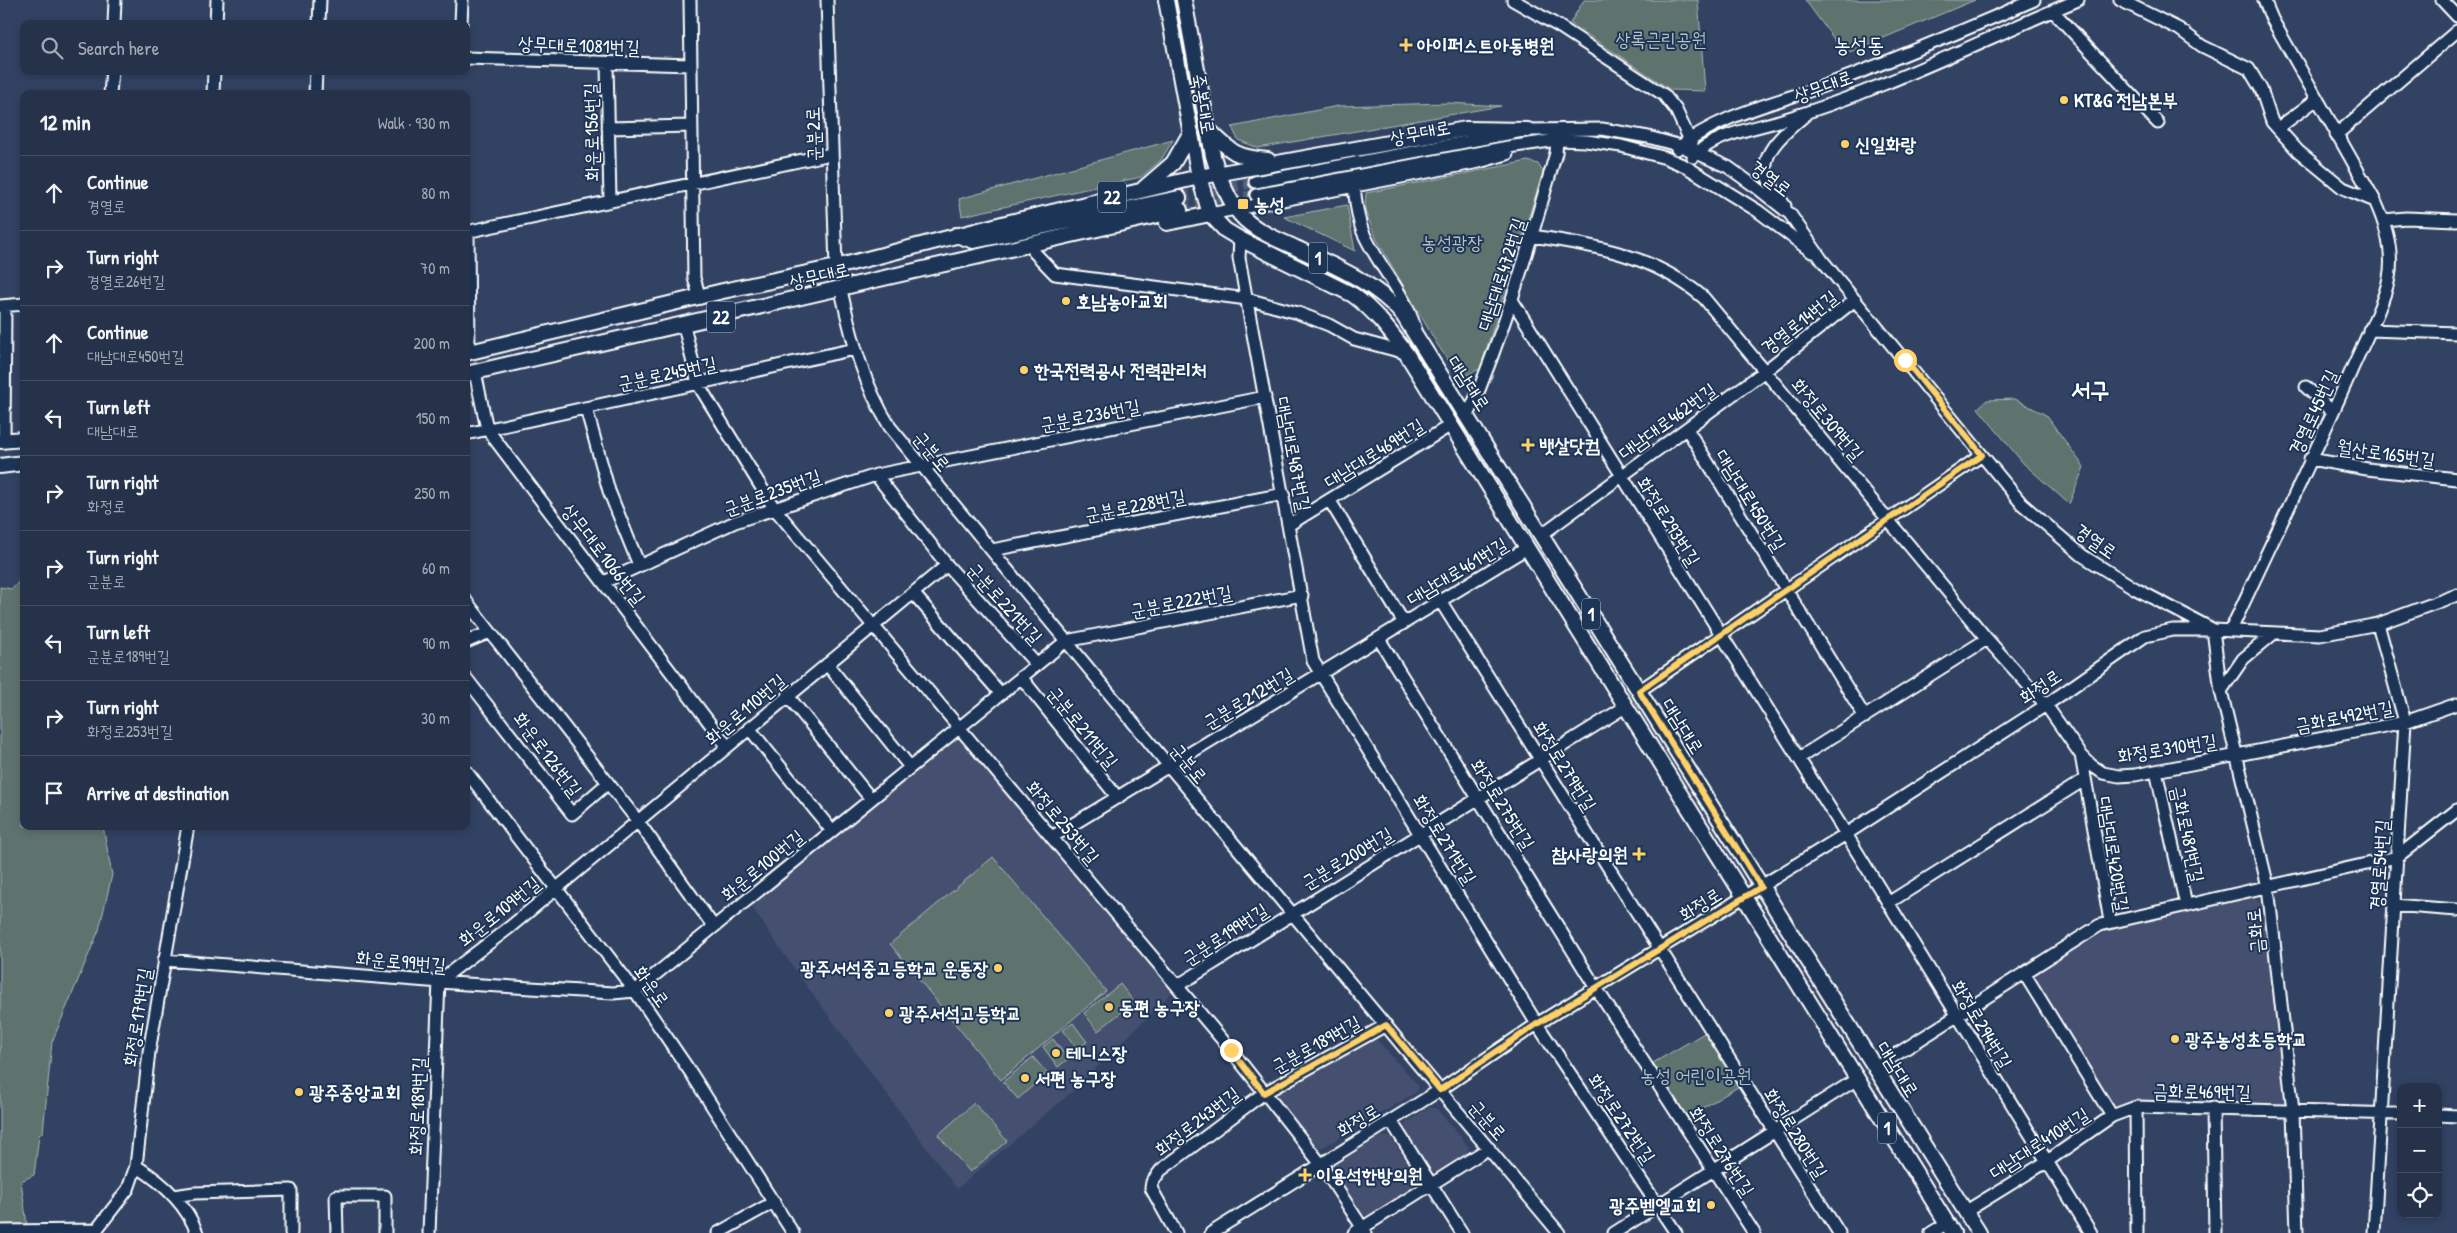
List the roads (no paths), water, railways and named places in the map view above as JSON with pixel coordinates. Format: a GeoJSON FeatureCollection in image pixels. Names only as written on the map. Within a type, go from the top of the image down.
{"type":"FeatureCollection","features":[{"type":"Feature","properties":{"kind":"main road","name":"죽봉대로"},"geometry":{"type":"LineString","coordinates":[[1166,0],[1199,177],[1210,214]]}},
{"type":"Feature","properties":{"kind":"main road","name":"죽봉대로"},"geometry":{"type":"LineString","coordinates":[[1184,0],[1207,128],[1218,174]]}},
{"type":"Feature","properties":{"kind":"main road"},"geometry":{"type":"LineString","coordinates":[[1207,128],[1228,149],[1241,157],[1287,161]]}},
{"type":"Feature","properties":{"kind":"main road"},"geometry":{"type":"LineString","coordinates":[[1218,174],[1466,129],[1528,130]]}},
{"type":"Feature","properties":{"kind":"main road"},"geometry":{"type":"LineString","coordinates":[[1140,190],[1173,164],[1191,132]]}},
{"type":"Feature","properties":{"kind":"main road","name":"22"},"geometry":{"type":"LineString","coordinates":[[955,235],[1140,190],[1218,174]]}},
{"type":"Feature","properties":{"kind":"main road","name":"대남대로"},"geometry":{"type":"LineString","coordinates":[[1218,174],[1236,210],[1264,233],[1360,280],[1392,301],[1468,416],[1979,1233]]}},
{"type":"Feature","properties":{"kind":"main road","name":"상무대로"},"geometry":{"type":"LineString","coordinates":[[470,352],[723,291],[836,267],[955,235],[974,241],[1180,204],[841,290],[471,373]]}},
{"type":"Feature","properties":{"kind":"main road","name":"22"},"geometry":{"type":"LineString","coordinates":[[975,256],[989,260],[1034,252],[1210,214]]}},
{"type":"Feature","properties":{"kind":"main road","name":"대남대로"},"geometry":{"type":"LineString","coordinates":[[1210,214],[1225,230],[1240,239],[1353,295],[1377,315],[1406,353],[1950,1228]]}},
{"type":"Feature","properties":{"kind":"main road"},"geometry":{"type":"LineString","coordinates":[[2,441],[20,439]]}},
{"type":"Feature","properties":{"kind":"main road"},"geometry":{"type":"LineString","coordinates":[[0,466],[20,464]]}},
{"type":"Feature","properties":{"kind":"street"},"geometry":{"type":"LineString","coordinates":[[114,20],[115,0]]}},
{"type":"Feature","properties":{"kind":"street"},"geometry":{"type":"LineString","coordinates":[[216,20],[217,0]]}},
{"type":"Feature","properties":{"kind":"street"},"geometry":{"type":"LineString","coordinates":[[319,20],[320,0]]}},
{"type":"Feature","properties":{"kind":"street"},"geometry":{"type":"LineString","coordinates":[[462,0],[462,20]]}},
{"type":"Feature","properties":{"kind":"street"},"geometry":{"type":"LineString","coordinates":[[690,0],[694,278],[700,298]]}},
{"type":"Feature","properties":{"kind":"street","name":"군분2로"},"geometry":{"type":"LineString","coordinates":[[827,0],[836,267]]}},
{"type":"Feature","properties":{"kind":"street"},"geometry":{"type":"LineString","coordinates":[[1513,0],[1560,27],[1664,95],[1676,110],[1685,142],[1696,153]]}},
{"type":"Feature","properties":{"kind":"street","name":"상무대로"},"geometry":{"type":"LineString","coordinates":[[1666,158],[1685,142],[1728,118],[1836,82],[2034,0]]}},
{"type":"Feature","properties":{"kind":"street","name":"상무대로"},"geometry":{"type":"LineString","coordinates":[[1256,195],[1557,140],[1621,146],[1666,158],[1685,166],[1696,153],[1716,141],[1807,113],[1903,76],[2078,0]]}},
{"type":"Feature","properties":{"kind":"street"},"geometry":{"type":"LineString","coordinates":[[2120,0],[2172,26],[2202,46],[2248,69],[2261,90],[2272,122],[2298,151],[2343,188],[2374,201]]}},
{"type":"Feature","properties":{"kind":"street","name":"경열로45번길"},"geometry":{"type":"LineString","coordinates":[[2230,630],[2333,412],[2389,279],[2390,250],[2384,220],[2264,0]]}},
{"type":"Feature","properties":{"kind":"street"},"geometry":{"type":"LineString","coordinates":[[2442,0],[2457,16]]}},
{"type":"Feature","properties":{"kind":"street"},"geometry":{"type":"LineString","coordinates":[[2053,11],[2158,123]]}},
{"type":"Feature","properties":{"kind":"street"},"geometry":{"type":"LineString","coordinates":[[2336,135],[2457,32]]}},
{"type":"Feature","properties":{"kind":"street","name":"상무대로1081번길"},"geometry":{"type":"LineString","coordinates":[[470,58],[607,64],[690,65]]}},
{"type":"Feature","properties":{"kind":"street","name":"화운로156번길"},"geometry":{"type":"LineString","coordinates":[[607,64],[610,200]]}},
{"type":"Feature","properties":{"kind":"street"},"geometry":{"type":"LineString","coordinates":[[110,90],[112,75]]}},
{"type":"Feature","properties":{"kind":"street"},"geometry":{"type":"LineString","coordinates":[[213,90],[214,75]]}},
{"type":"Feature","properties":{"kind":"street"},"geometry":{"type":"LineString","coordinates":[[315,90],[316,75]]}},
{"type":"Feature","properties":{"kind":"street"},"geometry":{"type":"LineString","coordinates":[[2278,128],[2317,100]]}},
{"type":"Feature","properties":{"kind":"street"},"geometry":{"type":"LineString","coordinates":[[1790,214],[1766,174],[1768,155],[1780,139],[1807,113]]}},
{"type":"Feature","properties":{"kind":"street"},"geometry":{"type":"LineString","coordinates":[[608,128],[691,126]]}},
{"type":"Feature","properties":{"kind":"street","name":"상무대로"},"geometry":{"type":"LineString","coordinates":[[1255,182],[1528,130],[1602,129],[1685,142]]}},
{"type":"Feature","properties":{"kind":"street","name":"상무대로"},"geometry":{"type":"LineString","coordinates":[[1210,214],[1479,162],[1557,140]]}},
{"type":"Feature","properties":{"kind":"street","name":"대남대로472번길"},"geometry":{"type":"LineString","coordinates":[[1468,416],[1485,376],[1512,300],[1556,153],[1557,140]]}},
{"type":"Feature","properties":{"kind":"street","name":"경열로"},"geometry":{"type":"LineString","coordinates":[[1696,153],[1728,167],[1790,214],[1822,260],[2022,504],[2082,556],[2136,588],[2213,630],[2273,634],[2320,635],[2378,624],[2457,595]]}},
{"type":"Feature","properties":{"kind":"street","name":"화운로156번길"},"geometry":{"type":"LineString","coordinates":[[470,231],[831,154]]}},
{"type":"Feature","properties":{"kind":"street","name":"경열로"},"geometry":{"type":"LineString","coordinates":[[1685,166],[1758,211],[1822,260]]}},
{"type":"Feature","properties":{"kind":"street"},"geometry":{"type":"LineString","coordinates":[[1354,187],[1358,218],[1364,233],[1398,288],[1420,343]]}},
{"type":"Feature","properties":{"kind":"street"},"geometry":{"type":"LineString","coordinates":[[2384,220],[2414,218],[2457,220]]}},
{"type":"Feature","properties":{"kind":"street","name":"화정로309번길"},"geometry":{"type":"LineString","coordinates":[[1532,236],[1620,252],[1654,265],[1688,284],[1713,308],[1987,639],[2046,704]]}},
{"type":"Feature","properties":{"kind":"street","name":"대남대로487번길"},"geometry":{"type":"LineString","coordinates":[[1240,239],[1239,258],[1290,524],[1313,661],[1320,675]]}},
{"type":"Feature","properties":{"kind":"street"},"geometry":{"type":"LineString","coordinates":[[1034,252],[1054,274],[1247,299],[1298,313],[1354,339],[1406,353]]}},
{"type":"Feature","properties":{"kind":"street","name":"군분로"},"geometry":{"type":"LineString","coordinates":[[841,290],[855,350],[873,399],[890,427],[1169,766],[1559,1233]]}},
{"type":"Feature","properties":{"kind":"street","name":"화정로293번길"},"geometry":{"type":"LineString","coordinates":[[1512,300],[1846,834]]}},
{"type":"Feature","properties":{"kind":"street","name":"경열로14번길"},"geometry":{"type":"LineString","coordinates":[[1765,371],[1855,300]]}},
{"type":"Feature","properties":{"kind":"street"},"geometry":{"type":"LineString","coordinates":[[2,441],[3,306],[20,304]]}},
{"type":"Feature","properties":{"kind":"street","name":"화정로253번길"},"geometry":{"type":"LineString","coordinates":[[684,326],[698,384],[774,508],[960,726],[1264,1093],[1320,1163],[1360,1231]]}},
{"type":"Feature","properties":{"kind":"street"},"geometry":{"type":"LineString","coordinates":[[2369,330],[2457,333]]}},
{"type":"Feature","properties":{"kind":"street","name":"군분로245번길"},"geometry":{"type":"LineString","coordinates":[[470,433],[855,350]]}},
{"type":"Feature","properties":{"kind":"street","name":"대남대로462번길"},"geometry":{"type":"LineString","coordinates":[[1541,535],[1765,371]]}},
{"type":"Feature","properties":{"kind":"street","name":"상무대로1066번길"},"geometry":{"type":"LineString","coordinates":[[471,373],[487,429],[727,746]]}},
{"type":"Feature","properties":{"kind":"street"},"geometry":{"type":"LineString","coordinates":[[2306,386],[2333,412]]}},
{"type":"Feature","properties":{"kind":"street","name":"군분로236번길"},"geometry":{"type":"LineString","coordinates":[[921,466],[1265,397]]}},
{"type":"Feature","properties":{"kind":"street"},"geometry":{"type":"LineString","coordinates":[[586,408],[609,491],[639,565]]}},
{"type":"Feature","properties":{"kind":"street","name":"대남대로469번길"},"geometry":{"type":"LineString","coordinates":[[1290,524],[1451,425]]}},
{"type":"Feature","properties":{"kind":"street","name":"대남대로450번길"},"geometry":{"type":"LineString","coordinates":[[1687,429],[1865,717]]}},
{"type":"Feature","properties":{"kind":"street"},"geometry":{"type":"LineString","coordinates":[[1639,691],[1982,455]]}},
{"type":"Feature","properties":{"kind":"street","name":"월산로165번길"},"geometry":{"type":"LineString","coordinates":[[2310,459],[2386,472],[2457,479]]}},
{"type":"Feature","properties":{"kind":"street","name":"군분로235번길"},"geometry":{"type":"LineString","coordinates":[[604,582],[639,565],[774,508],[876,475],[921,466]]}},
{"type":"Feature","properties":{"kind":"street","name":"군분로221번길"},"geometry":{"type":"LineString","coordinates":[[876,475],[947,565],[1037,665]]}},
{"type":"Feature","properties":{"kind":"street","name":"군분로228번길"},"geometry":{"type":"LineString","coordinates":[[992,550],[1284,494]]}},
{"type":"Feature","properties":{"kind":"street","name":"대남대로461번길"},"geometry":{"type":"LineString","coordinates":[[1330,501],[1404,623]]}},
{"type":"Feature","properties":{"kind":"street","name":"대남대로461번길"},"geometry":{"type":"LineString","coordinates":[[1320,675],[1527,548]]}},
{"type":"Feature","properties":{"kind":"street","name":"화운로110번길"},"geometry":{"type":"LineString","coordinates":[[556,887],[947,565]]}},
{"type":"Feature","properties":{"kind":"street"},"geometry":{"type":"LineString","coordinates":[[913,593],[1001,694]]}},
{"type":"Feature","properties":{"kind":"street","name":"군분로222번길"},"geometry":{"type":"LineString","coordinates":[[1066,641],[1302,595]]}},
{"type":"Feature","properties":{"kind":"street","name":"화정로279번길"},"geometry":{"type":"LineString","coordinates":[[1441,602],[1659,949]]}},
{"type":"Feature","properties":{"kind":"street"},"geometry":{"type":"LineString","coordinates":[[470,605],[637,820]]}},
{"type":"Feature","properties":{"kind":"street","name":"경열로54번길"},"geometry":{"type":"LineString","coordinates":[[2374,1233],[2404,722],[2378,624]]}},
{"type":"Feature","properties":{"kind":"street","name":"화정로"},"geometry":{"type":"LineString","coordinates":[[1211,1233],[1228,1228],[1320,1163],[1440,1090],[1537,1024],[1846,834],[2046,704],[2145,636],[2173,630],[2213,630]]}},
{"type":"Feature","properties":{"kind":"street","name":"금화로"},"geometry":{"type":"LineString","coordinates":[[2213,630],[2222,691],[2268,887],[2293,1111],[2297,1233]]}},
{"type":"Feature","properties":{"kind":"street"},"geometry":{"type":"LineString","coordinates":[[470,640],[490,632]]}},
{"type":"Feature","properties":{"kind":"street"},"geometry":{"type":"LineString","coordinates":[[2222,691],[2244,659],[2273,634]]}},
{"type":"Feature","properties":{"kind":"street","name":"화정로275번길"},"geometry":{"type":"LineString","coordinates":[[1379,639],[1596,988]]}},
{"type":"Feature","properties":{"kind":"street"},"geometry":{"type":"LineString","coordinates":[[1798,758],[1987,639]]}},
{"type":"Feature","properties":{"kind":"street","name":"군분로221번길"},"geometry":{"type":"LineString","coordinates":[[960,726],[1066,641]]}},
{"type":"Feature","properties":{"kind":"street"},"geometry":{"type":"LineString","coordinates":[[827,664],[910,767]]}},
{"type":"Feature","properties":{"kind":"street","name":"군분로212번길"},"geometry":{"type":"LineString","coordinates":[[1169,766],[1320,675]]}},
{"type":"Feature","properties":{"kind":"street","name":"화정로271번길"},"geometry":{"type":"LineString","coordinates":[[1320,675],[1422,834],[1537,1024]]}},
{"type":"Feature","properties":{"kind":"street","name":"군분로211번길"},"geometry":{"type":"LineString","coordinates":[[1021,677],[1118,798]]}},
{"type":"Feature","properties":{"kind":"street","name":"화운로126번길"},"geometry":{"type":"LineString","coordinates":[[470,683],[572,814],[608,783]]}},
{"type":"Feature","properties":{"kind":"street"},"geometry":{"type":"LineString","coordinates":[[788,696],[871,799]]}},
{"type":"Feature","properties":{"kind":"street","name":"화정로310번길"},"geometry":{"type":"LineString","coordinates":[[2046,704],[2081,756],[2103,773],[2119,776],[2156,771],[2236,755]]}},
{"type":"Feature","properties":{"kind":"street","name":"금화로492번길"},"geometry":{"type":"LineString","coordinates":[[2236,755],[2404,722],[2457,704]]}},
{"type":"Feature","properties":{"kind":"street","name":"군분로200번길"},"geometry":{"type":"LineString","coordinates":[[1291,912],[1422,834],[1626,707]]}},
{"type":"Feature","properties":{"kind":"street","name":"화운로100번길"},"geometry":{"type":"LineString","coordinates":[[635,991],[960,726]]}},
{"type":"Feature","properties":{"kind":"street","name":"화운로100번길"},"geometry":{"type":"LineString","coordinates":[[749,728],[832,831]]}},
{"type":"Feature","properties":{"kind":"street","name":"대남대로420번길"},"geometry":{"type":"LineString","coordinates":[[1875,1068],[2100,925],[2110,921],[2081,756]]}},
{"type":"Feature","properties":{"kind":"street"},"geometry":{"type":"LineString","coordinates":[[1052,837],[1169,766]]}},
{"type":"Feature","properties":{"kind":"street","name":"금화로481번길"},"geometry":{"type":"LineString","coordinates":[[2156,771],[2186,906]]}},
{"type":"Feature","properties":{"kind":"street","name":"화운로"},"geometry":{"type":"LineString","coordinates":[[470,776],[635,991],[692,1074],[793,1233]]}},
{"type":"Feature","properties":{"kind":"street"},"geometry":{"type":"LineString","coordinates":[[1888,903],[2084,780]]}},
{"type":"Feature","properties":{"kind":"street"},"geometry":{"type":"LineString","coordinates":[[2397,856],[2457,810]]}},
{"type":"Feature","properties":{"kind":"street","name":"화운로100번길"},"geometry":{"type":"LineString","coordinates":[[637,820],[714,927]]}},
{"type":"Feature","properties":{"kind":"street","name":"화정로179번길"},"geometry":{"type":"LineString","coordinates":[[95,1231],[128,1189],[136,1166],[147,1069],[187,830]]}},
{"type":"Feature","properties":{"kind":"street","name":"화정로294번길"},"geometry":{"type":"LineString","coordinates":[[1846,834],[2091,1233]]}},
{"type":"Feature","properties":{"kind":"street","name":"금화로481번길"},"geometry":{"type":"LineString","coordinates":[[2110,921],[2186,906],[2397,856]]}},
{"type":"Feature","properties":{"kind":"street","name":"화운로109번길"},"geometry":{"type":"LineString","coordinates":[[439,981],[510,927],[556,887]]}},
{"type":"Feature","properties":{"kind":"street"},"geometry":{"type":"LineString","coordinates":[[2393,905],[2457,910]]}},
{"type":"Feature","properties":{"kind":"street","name":"군분로199번길"},"geometry":{"type":"LineString","coordinates":[[1177,986],[1291,912]]}},
{"type":"Feature","properties":{"kind":"street","name":"화정로280번길"},"geometry":{"type":"LineString","coordinates":[[1659,949],[1838,1233]]}},
{"type":"Feature","properties":{"kind":"street","name":"화운로99번길"},"geometry":{"type":"LineString","coordinates":[[164,960],[613,993],[635,991]]}},
{"type":"Feature","properties":{"kind":"street","name":"대남대로410번길"},"geometry":{"type":"LineString","coordinates":[[1965,1212],[2046,1162],[2112,1116],[2024,973]]}},
{"type":"Feature","properties":{"kind":"street","name":"화정로189번길"},"geometry":{"type":"LineString","coordinates":[[429,1233],[439,981]]}},
{"type":"Feature","properties":{"kind":"street","name":"화정로276번길"},"geometry":{"type":"LineString","coordinates":[[1596,988],[1754,1233]]}},
{"type":"Feature","properties":{"kind":"street","name":"화정로272번길"},"geometry":{"type":"LineString","coordinates":[[1537,1024],[1676,1233]]}},
{"type":"Feature","properties":{"kind":"street","name":"군분로189번길"},"geometry":{"type":"LineString","coordinates":[[1264,1093],[1386,1025]]}},
{"type":"Feature","properties":{"kind":"street"},"geometry":{"type":"LineString","coordinates":[[1614,1233],[1857,1079]]}},
{"type":"Feature","properties":{"kind":"street","name":"화정로243번길"},"geometry":{"type":"LineString","coordinates":[[1176,1233],[1152,1188],[1155,1177],[1168,1164],[1264,1093]]}},
{"type":"Feature","properties":{"kind":"street"},"geometry":{"type":"LineString","coordinates":[[2136,1107],[2137,1233]]}},
{"type":"Feature","properties":{"kind":"street","name":"금화로469번길"},"geometry":{"type":"LineString","coordinates":[[2112,1116],[2136,1107],[2397,1114]]}},
{"type":"Feature","properties":{"kind":"street"},"geometry":{"type":"LineString","coordinates":[[2213,1108],[2215,1233]]}},
{"type":"Feature","properties":{"kind":"street"},"geometry":{"type":"LineString","coordinates":[[2442,1115],[2457,1116]]}},
{"type":"Feature","properties":{"kind":"street"},"geometry":{"type":"LineString","coordinates":[[1391,1121],[1462,1233]]}},
{"type":"Feature","properties":{"kind":"street"},"geometry":{"type":"LineString","coordinates":[[1360,1231],[1489,1148]]}},
{"type":"Feature","properties":{"kind":"street"},"geometry":{"type":"LineString","coordinates":[[136,1166],[165,1186],[194,1224],[197,1233]]}},
{"type":"Feature","properties":{"kind":"street"},"geometry":{"type":"LineString","coordinates":[[174,1196],[194,1193],[291,1190],[290,1233]]}},
{"type":"Feature","properties":{"kind":"street"},"geometry":{"type":"LineString","coordinates":[[337,1233],[336,1196],[385,1196],[385,1233]]}},
{"type":"Feature","properties":{"kind":"street"},"geometry":{"type":"LineString","coordinates":[[718,1233],[774,1202]]}},
{"type":"Feature","properties":{"kind":"street"},"geometry":{"type":"LineString","coordinates":[[1931,1233],[1950,1228]]}},
{"type":"Feature","properties":{"kind":"street"},"geometry":{"type":"LineString","coordinates":[[0,1231],[95,1231]]}},
{"type":"Feature","properties":{"kind":"tunnel"},"geometry":{"type":"LineString","coordinates":[[1179,198],[1255,182]]}},
{"type":"Feature","properties":{"kind":"tunnel"},"geometry":{"type":"LineString","coordinates":[[1180,210],[1256,195]]}},
{"type":"Feature","properties":{"kind":"place","name":"아이퍼스트아동병원"},"geometry":{"type":"Point","coordinates":[1406,45]}},
{"type":"Feature","properties":{"kind":"place","name":"KT&G 전남본부"},"geometry":{"type":"Point","coordinates":[2064,100]}},
{"type":"Feature","properties":{"kind":"place","name":"신일화랑"},"geometry":{"type":"Point","coordinates":[1845,144]}},
{"type":"Feature","properties":{"kind":"place","name":"농성"},"geometry":{"type":"Point","coordinates":[1243,204]}},
{"type":"Feature","properties":{"kind":"place","name":"호남농아교회"},"geometry":{"type":"Point","coordinates":[1066,301]}},
{"type":"Feature","properties":{"kind":"place","name":"한국전력공사 전력관리처"},"geometry":{"type":"Point","coordinates":[1024,370]}},
{"type":"Feature","properties":{"kind":"place","name":"뱃살닷컴"},"geometry":{"type":"Point","coordinates":[1528,445]}},
{"type":"Feature","properties":{"kind":"place","name":"참사랑의원"},"geometry":{"type":"Point","coordinates":[1639,854]}},
{"type":"Feature","properties":{"kind":"place","name":"광주서석중고등학교 운동장"},"geometry":{"type":"Point","coordinates":[998,968]}},
{"type":"Feature","properties":{"kind":"place","name":"동편 농구장"},"geometry":{"type":"Point","coordinates":[1109,1007]}},
{"type":"Feature","properties":{"kind":"place","name":"광주서석고등학교"},"geometry":{"type":"Point","coordinates":[889,1013]}},
{"type":"Feature","properties":{"kind":"place","name":"광주농성초등학교"},"geometry":{"type":"Point","coordinates":[2175,1039]}},
{"type":"Feature","properties":{"kind":"place","name":"테니스장"},"geometry":{"type":"Point","coordinates":[1056,1053]}},
{"type":"Feature","properties":{"kind":"place","name":"서편 농구장"},"geometry":{"type":"Point","coordinates":[1025,1078]}},
{"type":"Feature","properties":{"kind":"place","name":"광주중앙교회"},"geometry":{"type":"Point","coordinates":[299,1092]}},
{"type":"Feature","properties":{"kind":"place","name":"이용석한방의원"},"geometry":{"type":"Point","coordinates":[1305,1175]}},
{"type":"Feature","properties":{"kind":"place","name":"광주벧엘교회"},"geometry":{"type":"Point","coordinates":[1711,1205]}},
{"type":"Feature","properties":{"kind":"district","name":"농성동"},"geometry":{"type":"Point","coordinates":[1859,44]}},
{"type":"Feature","properties":{"kind":"district","name":"서구"},"geometry":{"type":"Point","coordinates":[2090,389]}},
{"type":"Feature","properties":{"kind":"park label","name":"상록근린공원"},"geometry":{"type":"Point","coordinates":[1661,39]}},
{"type":"Feature","properties":{"kind":"park label","name":"농성광장"},"geometry":{"type":"Point","coordinates":[1452,242]}},
{"type":"Feature","properties":{"kind":"park label","name":"농성 어린이공원"},"geometry":{"type":"Point","coordinates":[1696,1075]}}]}
